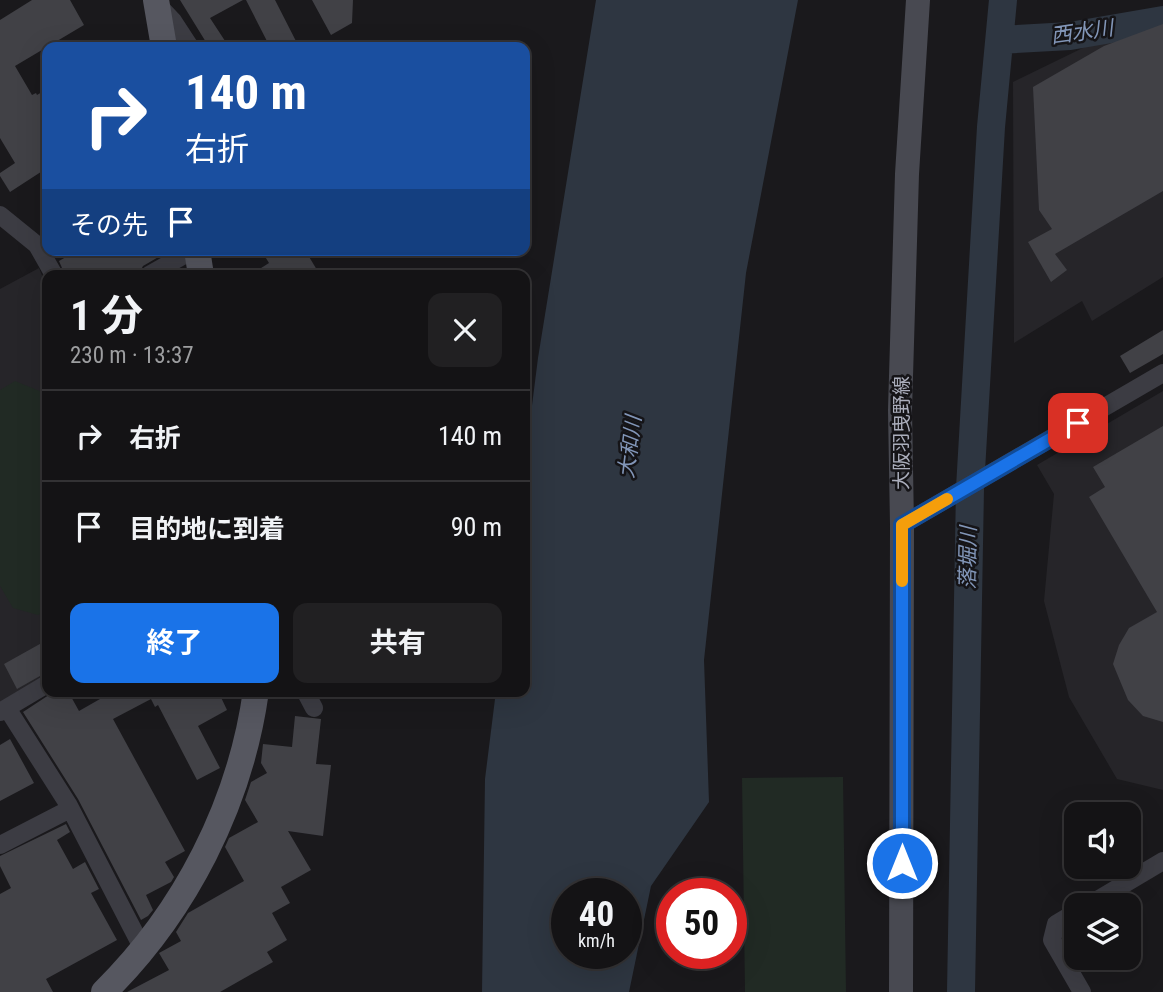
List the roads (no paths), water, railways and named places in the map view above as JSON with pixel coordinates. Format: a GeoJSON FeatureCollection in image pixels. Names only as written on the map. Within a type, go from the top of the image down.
{"type":"FeatureCollection","features":[{"type":"Feature","properties":{"kind":"main road","name":"大阪羽曳野線"},"geometry":{"type":"LineString","coordinates":[[901,992],[900,410],[907,174],[918,0]]}},
{"type":"Feature","properties":{"kind":"main road"},"geometry":{"type":"LineString","coordinates":[[160,1],[164,42]]}},
{"type":"Feature","properties":{"kind":"main road"},"geometry":{"type":"LineString","coordinates":[[104,992],[133,963],[195,873],[221,820],[245,753],[255,697]]}},
{"type":"Feature","properties":{"kind":"street"},"geometry":{"type":"LineString","coordinates":[[160,1],[187,42]]}},
{"type":"Feature","properties":{"kind":"street"},"geometry":{"type":"LineString","coordinates":[[0,215],[37,245],[42,254]]}},
{"type":"Feature","properties":{"kind":"street"},"geometry":{"type":"LineString","coordinates":[[158,270],[184,256]]}},
{"type":"Feature","properties":{"kind":"street"},"geometry":{"type":"LineString","coordinates":[[902,525],[1163,373]]}},
{"type":"Feature","properties":{"kind":"street"},"geometry":{"type":"LineString","coordinates":[[42,687],[3,710],[70,809],[143,949]]}},
{"type":"Feature","properties":{"kind":"street"},"geometry":{"type":"LineString","coordinates":[[308,697],[314,708]]}},
{"type":"Feature","properties":{"kind":"street"},"geometry":{"type":"LineString","coordinates":[[0,845],[70,809]]}},
{"type":"Feature","properties":{"kind":"street"},"geometry":{"type":"LineString","coordinates":[[1109,893],[1163,861]]}},
{"type":"Feature","properties":{"kind":"street"},"geometry":{"type":"LineString","coordinates":[[1064,919],[1056,924],[1052,940],[1064,961]]}},
{"type":"Feature","properties":{"kind":"street"},"geometry":{"type":"LineString","coordinates":[[1069,970],[1082,992]]}},
{"type":"Feature","properties":{"kind":"water","name":"大和川"},"geometry":{"type":"Polygon","coordinates":[[[596,0],[798,0],[746,273],[704,660],[709,802],[651,886],[642,929],[642,878],[551,878],[551,969],[634,969],[629,992],[482,992],[485,779],[495,697],[530,697],[530,421],[596,0]]]}},
{"type":"Feature","properties":{"kind":"waterway","name":"落堀川"},"geometry":{"type":"LineString","coordinates":[[961,992],[970,488],[991,127],[1003,0]]}},
{"type":"Feature","properties":{"kind":"waterway","name":"西水川"},"geometry":{"type":"LineString","coordinates":[[1000,40],[1070,36],[1163,20]]}}]}
